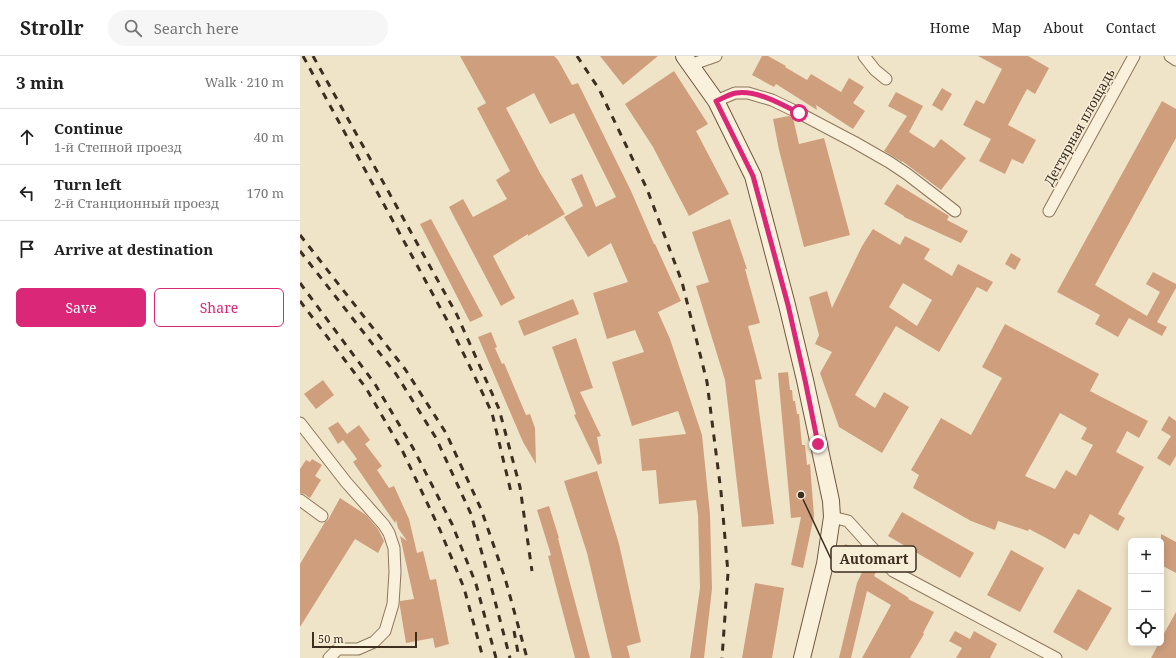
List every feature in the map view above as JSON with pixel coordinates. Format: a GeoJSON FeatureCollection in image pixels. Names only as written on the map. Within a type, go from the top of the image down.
{"type":"FeatureCollection","features":[{"type":"Feature","properties":{"kind":"main road"},"geometry":{"type":"LineString","coordinates":[[688,59],[716,101],[753,176],[788,305],[831,501],[832,517],[825,564],[802,658]]}},
{"type":"Feature","properties":{"kind":"street"},"geometry":{"type":"LineString","coordinates":[[688,59],[716,56]]}},
{"type":"Feature","properties":{"kind":"street"},"geometry":{"type":"LineString","coordinates":[[864,56],[875,70],[886,79]]}},
{"type":"Feature","properties":{"kind":"street","name":"Дегтярная площадь"},"geometry":{"type":"LineString","coordinates":[[1049,211],[1134,56]]}},
{"type":"Feature","properties":{"kind":"street"},"geometry":{"type":"LineString","coordinates":[[1170,56],[1176,60]]}},
{"type":"Feature","properties":{"kind":"street"},"geometry":{"type":"LineString","coordinates":[[716,101],[735,93],[748,93],[778,103],[854,142],[889,162],[955,211]]}},
{"type":"Feature","properties":{"kind":"street"},"geometry":{"type":"LineString","coordinates":[[300,424],[346,482],[384,525],[389,533],[394,548],[395,572],[393,604],[385,631],[374,642],[358,649],[338,649],[329,658]]}},
{"type":"Feature","properties":{"kind":"street"},"geometry":{"type":"LineString","coordinates":[[300,500],[322,516]]}},
{"type":"Feature","properties":{"kind":"street"},"geometry":{"type":"LineString","coordinates":[[832,517],[848,521],[893,571],[1056,658]]}},
{"type":"Feature","properties":{"kind":"building"},"geometry":{"type":"Polygon","coordinates":[[[460,56],[554,56],[558,60],[572,85],[578,83],[631,191],[681,301],[658,312],[670,339],[702,435],[710,514],[712,589],[704,658],[690,658],[700,588],[698,515],[696,500],[659,504],[656,470],[642,471],[639,439],[686,434],[678,411],[632,426],[612,362],[644,352],[635,330],[607,339],[593,293],[628,282],[611,243],[588,257],[564,217],[583,206],[571,179],[582,174],[596,207],[616,197],[574,113],[550,124],[534,93],[506,108],[540,173],[565,214],[528,236],[528,234],[493,256],[515,298],[501,306],[449,207],[463,199],[473,217],[507,199],[496,180],[510,171],[477,108],[486,103],[460,56]]]}},
{"type":"Feature","properties":{"kind":"building"},"geometry":{"type":"Polygon","coordinates":[[[600,56],[658,56],[623,85],[600,56]]]}},
{"type":"Feature","properties":{"kind":"building"},"geometry":{"type":"Polygon","coordinates":[[[762,56],[768,56],[807,80],[811,74],[841,92],[849,78],[864,87],[853,103],[865,111],[853,129],[816,105],[817,110],[776,84],[774,87],[752,75],[762,56]]]}},
{"type":"Feature","properties":{"kind":"building"},"geometry":{"type":"Polygon","coordinates":[[[978,56],[1028,56],[1049,68],[1035,94],[1027,89],[1008,125],[1036,140],[1023,164],[1012,159],[1005,174],[979,161],[991,139],[963,125],[976,100],[984,104],[1002,69],[978,56]]]}},
{"type":"Feature","properties":{"kind":"building"},"geometry":{"type":"Polygon","coordinates":[[[674,71],[708,124],[696,131],[729,194],[689,216],[653,147],[625,104],[674,71]]]}},
{"type":"Feature","properties":{"kind":"building"},"geometry":{"type":"Polygon","coordinates":[[[942,88],[952,94],[942,111],[932,105],[942,88]]]}},
{"type":"Feature","properties":{"kind":"building"},"geometry":{"type":"Polygon","coordinates":[[[896,92],[923,106],[909,132],[934,148],[941,139],[966,158],[941,190],[902,161],[884,151],[907,116],[888,106],[896,92]]]}},
{"type":"Feature","properties":{"kind":"building"},"geometry":{"type":"Polygon","coordinates":[[[1162,101],[1176,109],[1176,138],[1095,285],[1147,316],[1160,292],[1146,284],[1153,272],[1176,284],[1176,288],[1157,322],[1167,327],[1162,336],[1129,318],[1118,337],[1095,324],[1100,315],[1057,292],[1162,101]]]}},
{"type":"Feature","properties":{"kind":"building"},"geometry":{"type":"Polygon","coordinates":[[[789,116],[793,118],[799,144],[824,138],[850,235],[804,247],[779,150],[773,119],[789,116]]]}},
{"type":"Feature","properties":{"kind":"building"},"geometry":{"type":"Polygon","coordinates":[[[897,184],[949,216],[947,220],[968,231],[961,243],[904,217],[884,204],[897,184]]]}},
{"type":"Feature","properties":{"kind":"building"},"geometry":{"type":"Polygon","coordinates":[[[431,219],[483,316],[470,322],[420,224],[431,219]]]}},
{"type":"Feature","properties":{"kind":"building"},"geometry":{"type":"Polygon","coordinates":[[[730,219],[747,269],[745,269],[760,323],[748,326],[762,379],[755,380],[774,524],[742,527],[725,380],[696,286],[709,282],[692,232],[730,219]]]}},
{"type":"Feature","properties":{"kind":"building"},"geometry":{"type":"Polygon","coordinates":[[[873,229],[900,245],[905,236],[930,249],[924,259],[952,276],[958,264],[993,282],[987,292],[977,287],[939,352],[896,326],[855,395],[875,408],[884,392],[909,407],[882,453],[839,427],[820,373],[832,352],[815,344],[819,335],[809,297],[827,291],[832,308],[862,246],[873,229]],[[903,283],[889,307],[917,326],[932,300],[903,283]]]}},
{"type":"Feature","properties":{"kind":"building"},"geometry":{"type":"Polygon","coordinates":[[[1011,253],[1021,259],[1015,270],[1005,264],[1011,253]]]}},
{"type":"Feature","properties":{"kind":"building"},"geometry":{"type":"Polygon","coordinates":[[[573,299],[579,314],[524,336],[518,321],[573,299]]]}},
{"type":"Feature","properties":{"kind":"building"},"geometry":{"type":"Polygon","coordinates":[[[1005,324],[1099,374],[1090,391],[1148,421],[1139,438],[1127,431],[1116,452],[1144,467],[1118,514],[1125,518],[1118,531],[1090,514],[1079,535],[1074,533],[1065,549],[1029,529],[1028,531],[998,521],[995,530],[971,521],[913,488],[919,475],[911,470],[941,418],[971,435],[1002,378],[982,367],[1005,324]],[[1060,413],[1025,476],[1055,489],[1066,470],[1076,476],[1093,445],[1081,439],[1087,428],[1060,413]]]}},
{"type":"Feature","properties":{"kind":"building"},"geometry":{"type":"Polygon","coordinates":[[[491,332],[497,347],[495,348],[502,364],[504,363],[526,415],[530,414],[535,428],[536,464],[523,442],[478,337],[491,332]]]}},
{"type":"Feature","properties":{"kind":"building"},"geometry":{"type":"Polygon","coordinates":[[[576,338],[593,388],[580,392],[601,436],[597,437],[602,463],[598,465],[574,415],[576,414],[552,347],[576,338]]]}},
{"type":"Feature","properties":{"kind":"building"},"geometry":{"type":"Polygon","coordinates":[[[788,372],[790,390],[792,390],[793,401],[795,401],[797,414],[799,414],[802,445],[805,445],[807,465],[810,464],[814,516],[803,568],[791,565],[801,517],[791,518],[778,373],[788,372]]]}},
{"type":"Feature","properties":{"kind":"building"},"geometry":{"type":"Polygon","coordinates":[[[323,380],[334,395],[316,409],[304,394],[323,380]]]}},
{"type":"Feature","properties":{"kind":"building"},"geometry":{"type":"Polygon","coordinates":[[[1169,416],[1176,421],[1176,456],[1170,466],[1157,458],[1171,436],[1161,430],[1169,416]]]}},
{"type":"Feature","properties":{"kind":"building"},"geometry":{"type":"Polygon","coordinates":[[[338,422],[347,434],[359,425],[370,440],[365,444],[382,466],[377,470],[389,488],[394,486],[409,519],[417,553],[423,551],[430,580],[436,579],[449,644],[435,648],[433,638],[406,643],[400,601],[414,599],[400,536],[407,541],[398,528],[396,520],[395,523],[353,462],[357,459],[343,440],[338,444],[328,428],[338,422]]]}},
{"type":"Feature","properties":{"kind":"building"},"geometry":{"type":"Polygon","coordinates":[[[312,459],[322,465],[315,476],[321,480],[310,498],[300,493],[300,469],[306,460],[310,462],[312,459]]]}},
{"type":"Feature","properties":{"kind":"building"},"geometry":{"type":"Polygon","coordinates":[[[597,471],[619,544],[641,642],[627,646],[630,658],[612,658],[587,553],[564,481],[597,471]]]}},
{"type":"Feature","properties":{"kind":"building"},"geometry":{"type":"Polygon","coordinates":[[[340,498],[366,515],[378,529],[384,541],[378,553],[355,539],[300,627],[300,564],[340,498]]]}},
{"type":"Feature","properties":{"kind":"building"},"geometry":{"type":"Polygon","coordinates":[[[549,506],[559,538],[590,658],[575,658],[548,556],[551,555],[537,510],[549,506]]]}},
{"type":"Feature","properties":{"kind":"building"},"geometry":{"type":"Polygon","coordinates":[[[902,512],[974,553],[960,578],[888,536],[902,512]]]}},
{"type":"Feature","properties":{"kind":"building"},"geometry":{"type":"Polygon","coordinates":[[[1161,534],[1176,542],[1176,573],[1164,567],[1164,538],[1161,538],[1161,534]]]}},
{"type":"Feature","properties":{"kind":"building"},"geometry":{"type":"Polygon","coordinates":[[[845,544],[869,556],[868,558],[876,563],[885,572],[877,570],[874,576],[909,598],[908,599],[934,612],[923,633],[924,634],[910,658],[862,658],[891,605],[867,591],[851,658],[839,658],[857,583],[864,568],[840,562],[845,544]]]}},
{"type":"Feature","properties":{"kind":"building"},"geometry":{"type":"Polygon","coordinates":[[[1011,550],[1044,568],[1020,612],[987,595],[1011,550]]]}},
{"type":"Feature","properties":{"kind":"building"},"geometry":{"type":"Polygon","coordinates":[[[755,583],[784,588],[772,658],[742,658],[755,583]]]}},
{"type":"Feature","properties":{"kind":"building"},"geometry":{"type":"Polygon","coordinates":[[[1078,589],[1112,608],[1087,651],[1053,632],[1078,589]]]}},
{"type":"Feature","properties":{"kind":"building"},"geometry":{"type":"Polygon","coordinates":[[[1176,612],[1176,658],[1151,658],[1157,646],[1164,646],[1164,634],[1176,612]]]}},
{"type":"Feature","properties":{"kind":"building"},"geometry":{"type":"Polygon","coordinates":[[[955,631],[970,639],[974,631],[997,644],[990,658],[956,658],[962,648],[949,641],[955,631]]]}},
{"type":"Feature","properties":{"kind":"railway"},"geometry":{"type":"LineString","coordinates":[[303,56],[448,322],[473,373],[492,413],[511,492]]}},
{"type":"Feature","properties":{"kind":"railway"},"geometry":{"type":"LineString","coordinates":[[313,56],[457,315],[499,409],[520,487],[532,571]]}},
{"type":"Feature","properties":{"kind":"railway"},"geometry":{"type":"LineString","coordinates":[[577,56],[599,89],[647,189],[682,282],[707,382],[721,492],[728,573],[722,658]]}},
{"type":"Feature","properties":{"kind":"railway"},"geometry":{"type":"LineString","coordinates":[[300,235],[405,369],[446,433],[481,509],[505,578],[527,658]]}},
{"type":"Feature","properties":{"kind":"railway"},"geometry":{"type":"LineString","coordinates":[[300,251],[396,374],[436,438],[471,514],[510,658]]}},
{"type":"Feature","properties":{"kind":"railway"},"geometry":{"type":"LineString","coordinates":[[300,283],[375,384],[413,448],[452,524],[476,584],[496,658]]}},
{"type":"Feature","properties":{"kind":"railway"},"geometry":{"type":"LineString","coordinates":[[300,301],[366,388],[403,452],[440,530],[464,588],[483,658]]}},
{"type":"Feature","properties":{"kind":"railway"},"geometry":{"type":"LineString","coordinates":[[514,631],[519,658]]}},
{"type":"Feature","properties":{"kind":"place","name":"Automart"},"geometry":{"type":"Point","coordinates":[801,495]}},
{"type":"Feature","properties":{"kind":"route"},"geometry":{"type":"LineString","coordinates":[[799,113],[772,100],[748,93],[735,93],[716,101],[753,176],[788,305],[818,444]]}}]}
